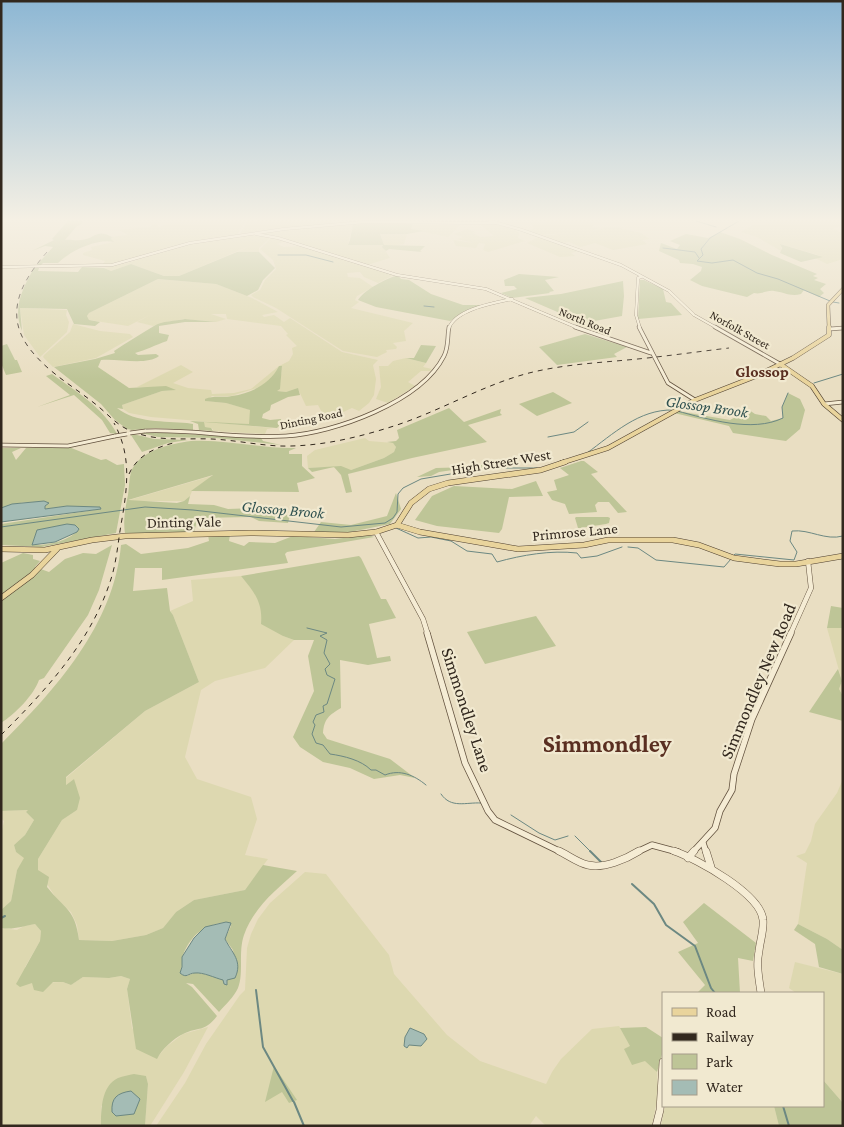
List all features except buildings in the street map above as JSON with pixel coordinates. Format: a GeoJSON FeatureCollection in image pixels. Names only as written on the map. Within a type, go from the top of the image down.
{"type":"FeatureCollection","features":[{"type":"Feature","properties":{"kind":"main road"},"geometry":{"type":"LineString","coordinates":[[830,329],[830,302],[843,289]]}},
{"type":"Feature","properties":{"kind":"main road","name":"High Street West"},"geometry":{"type":"LineString","coordinates":[[397,525],[413,500],[434,487],[532,472],[568,463],[608,448],[695,400],[754,377],[780,364],[823,340],[829,334],[830,329]]}},
{"type":"Feature","properties":{"kind":"main road"},"geometry":{"type":"LineString","coordinates":[[780,364],[812,386],[824,404],[843,420]]}},
{"type":"Feature","properties":{"kind":"main road","name":"Dinting Vale"},"geometry":{"type":"LineString","coordinates":[[1,549],[57,548],[92,540],[122,536],[250,533],[332,535],[376,532],[397,525]]}},
{"type":"Feature","properties":{"kind":"main road","name":"Primrose Lane"},"geometry":{"type":"LineString","coordinates":[[397,525],[420,532],[518,549],[584,545],[608,540],[673,540],[699,545],[732,557],[780,564],[843,556]]}},
{"type":"Feature","properties":{"kind":"main road"},"geometry":{"type":"LineString","coordinates":[[1,598],[32,574],[57,548]]}},
{"type":"Feature","properties":{"kind":"street","name":"North Road"},"geometry":{"type":"LineString","coordinates":[[392,274],[486,289],[587,332],[652,354]]}},
{"type":"Feature","properties":{"kind":"street","name":"Norfolk Street"},"geometry":{"type":"LineString","coordinates":[[632,274],[668,291],[694,316],[780,364]]}},
{"type":"Feature","properties":{"kind":"street"},"geometry":{"type":"LineString","coordinates":[[640,278],[637,321],[668,383],[695,400]]}},
{"type":"Feature","properties":{"kind":"street","name":"Dinting Road"},"geometry":{"type":"LineString","coordinates":[[1,446],[68,446],[145,431],[276,436],[328,428],[387,405],[421,383],[446,352],[449,342],[448,328],[452,322],[475,309],[512,299]]}},
{"type":"Feature","properties":{"kind":"street"},"geometry":{"type":"LineString","coordinates":[[830,329],[843,328]]}},
{"type":"Feature","properties":{"kind":"street"},"geometry":{"type":"LineString","coordinates":[[824,404],[843,402]]}},
{"type":"Feature","properties":{"kind":"street","name":"Simmondley Lane"},"geometry":{"type":"LineString","coordinates":[[376,532],[423,619],[465,763],[488,810],[495,820],[588,865],[600,866],[650,845],[662,846],[710,867],[755,902],[763,916],[763,929],[758,956],[761,992]]}},
{"type":"Feature","properties":{"kind":"street","name":"Simmondley New Road"},"geometry":{"type":"LineString","coordinates":[[688,858],[715,828],[720,812],[732,790],[736,768],[752,719],[811,588],[808,561]]}},
{"type":"Feature","properties":{"kind":"street"},"geometry":{"type":"LineString","coordinates":[[703,842],[710,867]]}},
{"type":"Feature","properties":{"kind":"street"},"geometry":{"type":"LineString","coordinates":[[656,1126],[662,1099],[662,1066]]}},
{"type":"Feature","properties":{"kind":"shaded area"},"geometry":{"type":"Polygon","coordinates":[[[157,274],[185,274],[179,276],[164,276],[157,274]]]}},
{"type":"Feature","properties":{"kind":"shaded area"},"geometry":{"type":"Polygon","coordinates":[[[271,274],[347,274],[348,277],[360,278],[373,287],[357,296],[355,300],[359,302],[351,308],[413,323],[404,331],[406,341],[393,343],[397,347],[396,349],[386,350],[387,352],[377,357],[343,351],[276,308],[253,297],[251,295],[260,290],[265,280],[271,274]]]}},
{"type":"Feature","properties":{"kind":"shaded area"},"geometry":{"type":"Polygon","coordinates":[[[361,274],[394,275],[378,283],[364,277],[361,274]]]}},
{"type":"Feature","properties":{"kind":"shaded area"},"geometry":{"type":"Polygon","coordinates":[[[158,279],[216,284],[252,298],[278,312],[262,315],[264,317],[274,315],[284,322],[290,318],[342,352],[378,360],[373,365],[376,379],[374,395],[369,403],[359,411],[352,408],[326,420],[318,405],[306,406],[298,389],[286,392],[276,391],[280,386],[282,366],[279,366],[289,361],[293,354],[292,348],[297,346],[286,335],[288,334],[281,326],[227,319],[226,314],[211,314],[226,319],[216,322],[185,319],[153,326],[137,322],[152,314],[128,326],[89,320],[87,316],[89,313],[158,279]]]}},
{"type":"Feature","properties":{"kind":"shaded area"},"geometry":{"type":"Polygon","coordinates":[[[20,308],[67,310],[66,315],[69,322],[67,332],[40,357],[24,335],[20,308]]]}},
{"type":"Feature","properties":{"kind":"shaded area"},"geometry":{"type":"Polygon","coordinates":[[[73,324],[100,331],[130,334],[133,337],[96,358],[53,367],[43,357],[70,332],[73,324]]]}},
{"type":"Feature","properties":{"kind":"shaded area"},"geometry":{"type":"Polygon","coordinates":[[[406,358],[426,363],[423,367],[432,369],[430,371],[421,371],[408,382],[415,386],[388,403],[376,399],[381,387],[379,366],[388,366],[393,361],[406,358]]]}},
{"type":"Feature","properties":{"kind":"shaded area"},"geometry":{"type":"Polygon","coordinates":[[[181,365],[193,372],[173,383],[188,388],[211,390],[212,394],[234,393],[251,389],[279,366],[274,377],[263,386],[231,396],[212,396],[205,401],[226,403],[251,410],[249,424],[219,423],[273,428],[267,429],[265,434],[213,431],[213,429],[205,427],[203,422],[211,422],[151,417],[129,413],[123,409],[122,405],[162,391],[174,390],[137,387],[181,365]]]}},
{"type":"Feature","properties":{"kind":"shaded area"},"geometry":{"type":"Polygon","coordinates":[[[365,438],[369,441],[393,443],[396,447],[394,452],[384,458],[351,470],[330,467],[308,468],[307,456],[315,450],[365,438]]]}},
{"type":"Feature","properties":{"kind":"shaded area"},"geometry":{"type":"Polygon","coordinates":[[[215,475],[192,491],[190,496],[184,501],[126,501],[215,475]]]}},
{"type":"Feature","properties":{"kind":"shaded area"},"geometry":{"type":"Polygon","coordinates":[[[241,576],[258,596],[262,612],[283,636],[294,640],[265,668],[215,681],[201,690],[185,757],[197,779],[251,797],[257,819],[245,855],[268,859],[245,890],[194,900],[176,912],[163,928],[146,935],[112,941],[79,940],[77,925],[71,912],[56,898],[38,870],[38,859],[62,820],[77,810],[74,779],[66,785],[66,778],[145,711],[199,682],[170,611],[193,601],[191,580],[241,576]]]}},
{"type":"Feature","properties":{"kind":"shaded area"},"geometry":{"type":"Polygon","coordinates":[[[827,628],[843,628],[843,696],[839,689],[842,681],[827,628]]]}},
{"type":"Feature","properties":{"kind":"shaded area"},"geometry":{"type":"Polygon","coordinates":[[[843,779],[843,950],[827,939],[798,924],[807,863],[796,856],[805,853],[811,841],[815,824],[837,793],[843,779]]]}},
{"type":"Feature","properties":{"kind":"shaded area"},"geometry":{"type":"Polygon","coordinates":[[[29,810],[26,812],[34,820],[25,835],[14,845],[16,852],[25,858],[17,870],[11,901],[1,910],[1,835],[4,821],[1,818],[1,811],[29,810]]]}},
{"type":"Feature","properties":{"kind":"shaded area"},"geometry":{"type":"Polygon","coordinates":[[[305,872],[326,874],[389,955],[394,974],[447,1035],[480,1061],[546,1084],[561,1059],[592,1029],[619,1026],[631,1046],[657,1072],[658,1095],[652,1126],[546,1126],[536,1116],[529,1126],[156,1126],[185,1083],[206,1044],[245,990],[247,948],[258,919],[270,903],[305,872]]]}},
{"type":"Feature","properties":{"kind":"shaded area"},"geometry":{"type":"Polygon","coordinates":[[[35,924],[41,931],[40,941],[25,967],[32,983],[63,982],[71,985],[83,977],[109,978],[121,976],[130,979],[127,989],[132,1028],[157,1058],[166,1047],[183,1034],[208,1027],[184,1072],[150,1126],[145,1126],[148,1084],[146,1076],[101,1106],[101,1126],[1,1126],[1,928],[17,930],[24,926],[35,924]]]}},
{"type":"Feature","properties":{"kind":"shaded area"},"geometry":{"type":"Polygon","coordinates":[[[795,962],[843,974],[843,1103],[824,1081],[824,992],[795,992],[789,988],[795,962]]]}},
{"type":"Feature","properties":{"kind":"shaded area"},"geometry":{"type":"Polygon","coordinates":[[[665,1107],[774,1107],[779,1126],[661,1126],[665,1107]]]}},
{"type":"Feature","properties":{"kind":"green space"},"geometry":{"type":"Polygon","coordinates":[[[31,274],[157,274],[164,276],[179,276],[185,274],[269,274],[263,280],[258,290],[247,296],[216,284],[158,279],[89,313],[87,316],[89,320],[100,322],[95,326],[74,324],[67,309],[20,308],[22,331],[19,323],[20,298],[31,274]]]}},
{"type":"Feature","properties":{"kind":"green space"},"geometry":{"type":"Polygon","coordinates":[[[519,274],[559,277],[545,280],[554,291],[550,293],[512,298],[501,293],[517,289],[514,286],[505,286],[504,280],[519,274]]]}},
{"type":"Feature","properties":{"kind":"green space"},"geometry":{"type":"Polygon","coordinates":[[[698,274],[816,274],[813,276],[818,278],[814,280],[826,284],[820,289],[824,293],[819,297],[804,290],[801,294],[794,295],[771,291],[754,293],[747,297],[702,286],[690,280],[698,274]]]}},
{"type":"Feature","properties":{"kind":"green space"},"geometry":{"type":"Polygon","coordinates":[[[398,275],[401,279],[409,280],[431,294],[463,305],[487,305],[460,315],[450,321],[376,307],[358,300],[371,288],[398,275]]]}},
{"type":"Feature","properties":{"kind":"green space"},"geometry":{"type":"Polygon","coordinates":[[[640,280],[663,289],[666,302],[671,303],[682,315],[638,319],[640,280]]]}},
{"type":"Feature","properties":{"kind":"green space"},"geometry":{"type":"Polygon","coordinates":[[[623,281],[622,316],[583,323],[525,298],[561,294],[623,281]]]}},
{"type":"Feature","properties":{"kind":"green space"},"geometry":{"type":"Polygon","coordinates":[[[185,319],[216,322],[185,322],[159,326],[159,333],[169,335],[167,341],[135,353],[138,355],[156,354],[159,356],[147,361],[101,360],[98,367],[129,388],[166,386],[176,390],[162,391],[122,405],[123,409],[117,408],[124,413],[141,419],[193,424],[193,430],[127,429],[115,420],[101,404],[54,367],[115,353],[114,351],[157,324],[185,319]]]}},
{"type":"Feature","properties":{"kind":"green space"},"geometry":{"type":"Polygon","coordinates":[[[585,334],[627,347],[614,354],[617,357],[557,365],[539,347],[585,334]]]}},
{"type":"Feature","properties":{"kind":"green space"},"geometry":{"type":"Polygon","coordinates":[[[7,344],[22,372],[6,375],[1,363],[1,346],[7,344]]]}},
{"type":"Feature","properties":{"kind":"green space"},"geometry":{"type":"Polygon","coordinates":[[[421,345],[436,346],[426,363],[406,358],[414,358],[421,345]]]}},
{"type":"Feature","properties":{"kind":"green space"},"geometry":{"type":"Polygon","coordinates":[[[279,366],[282,366],[280,389],[277,391],[286,392],[298,388],[300,395],[288,397],[271,405],[270,410],[263,414],[262,418],[270,420],[281,419],[281,424],[277,428],[204,422],[205,427],[211,428],[213,431],[199,430],[198,424],[190,421],[249,424],[250,410],[226,403],[205,401],[205,399],[247,393],[260,387],[271,378],[279,366]]]}},
{"type":"Feature","properties":{"kind":"green space"},"geometry":{"type":"Polygon","coordinates":[[[52,374],[96,408],[111,424],[117,434],[110,433],[102,420],[74,395],[37,407],[70,395],[46,376],[52,374]]]}},
{"type":"Feature","properties":{"kind":"green space"},"geometry":{"type":"Polygon","coordinates":[[[553,392],[572,403],[537,416],[519,404],[553,392]]]}},
{"type":"Feature","properties":{"kind":"green space"},"geometry":{"type":"Polygon","coordinates":[[[788,393],[800,399],[805,410],[800,429],[786,441],[733,433],[729,426],[674,413],[677,411],[730,420],[749,410],[755,414],[766,416],[771,421],[783,418],[782,407],[788,393]]]}},
{"type":"Feature","properties":{"kind":"green space"},"geometry":{"type":"Polygon","coordinates":[[[449,408],[464,422],[501,409],[500,413],[502,415],[468,425],[487,442],[348,474],[352,492],[346,493],[341,475],[334,467],[312,472],[308,468],[341,466],[351,470],[384,458],[394,452],[396,447],[393,443],[387,442],[396,441],[399,438],[397,430],[449,408]]]}},
{"type":"Feature","properties":{"kind":"green space"},"geometry":{"type":"Polygon","coordinates":[[[141,433],[261,438],[263,441],[281,445],[216,438],[158,437],[141,433]]]}},
{"type":"Feature","properties":{"kind":"green space"},"geometry":{"type":"Polygon","coordinates":[[[131,435],[154,439],[188,440],[168,443],[142,452],[131,435]]]}},
{"type":"Feature","properties":{"kind":"green space"},"geometry":{"type":"Polygon","coordinates":[[[191,441],[218,441],[296,448],[289,451],[289,454],[302,454],[302,466],[315,478],[297,483],[299,492],[191,491],[213,475],[128,500],[177,503],[184,501],[190,496],[188,504],[214,505],[228,509],[255,508],[290,515],[288,523],[259,521],[251,517],[198,518],[194,532],[125,534],[124,524],[130,478],[135,464],[148,453],[157,449],[191,441]]]}},
{"type":"Feature","properties":{"kind":"green space"},"geometry":{"type":"Polygon","coordinates":[[[69,447],[101,460],[106,459],[117,465],[124,464],[125,485],[116,533],[41,547],[2,545],[1,524],[101,509],[100,507],[67,506],[45,509],[45,506],[29,502],[1,509],[1,448],[21,448],[12,452],[16,460],[26,448],[69,447]],[[79,529],[38,530],[32,545],[57,542],[79,529]]]}},
{"type":"Feature","properties":{"kind":"green space"},"geometry":{"type":"Polygon","coordinates":[[[584,461],[598,472],[591,474],[627,512],[618,513],[609,502],[598,502],[595,505],[597,512],[569,514],[565,504],[552,500],[547,492],[557,490],[554,480],[569,475],[560,468],[584,461]]]}},
{"type":"Feature","properties":{"kind":"green space"},"geometry":{"type":"Polygon","coordinates":[[[501,462],[509,463],[508,466],[481,468],[480,466],[417,477],[436,468],[470,467],[501,462]]]}},
{"type":"Feature","properties":{"kind":"green space"},"geometry":{"type":"Polygon","coordinates":[[[536,481],[543,496],[509,497],[502,529],[499,533],[437,526],[415,520],[432,496],[454,486],[512,489],[536,481]]]}},
{"type":"Feature","properties":{"kind":"green space"},"geometry":{"type":"Polygon","coordinates":[[[396,493],[401,509],[390,524],[350,532],[314,532],[321,522],[351,525],[387,516],[396,493]]]}},
{"type":"Feature","properties":{"kind":"green space"},"geometry":{"type":"Polygon","coordinates":[[[576,517],[610,518],[609,523],[606,524],[578,528],[576,517]]]}},
{"type":"Feature","properties":{"kind":"green space"},"geometry":{"type":"Polygon","coordinates":[[[208,535],[230,535],[229,541],[244,546],[249,542],[275,543],[293,536],[335,539],[368,535],[374,537],[287,552],[285,554],[288,563],[162,580],[162,568],[135,568],[133,591],[167,588],[170,611],[199,682],[145,711],[66,777],[66,785],[74,779],[80,798],[77,810],[62,820],[38,859],[38,870],[49,877],[47,887],[72,915],[79,940],[112,941],[146,935],[163,928],[176,912],[194,900],[245,890],[263,865],[297,871],[266,900],[248,925],[241,948],[240,982],[234,995],[219,1012],[193,984],[186,983],[192,987],[217,1016],[205,1027],[183,1034],[175,1039],[157,1059],[136,1049],[127,989],[130,979],[121,976],[109,978],[83,977],[71,985],[63,982],[53,982],[43,992],[34,990],[32,983],[20,987],[16,984],[40,941],[41,931],[35,924],[14,928],[1,928],[1,910],[11,901],[17,870],[24,858],[16,852],[14,845],[25,835],[34,820],[26,812],[28,810],[1,811],[1,744],[42,701],[79,654],[107,602],[116,574],[121,545],[126,544],[141,554],[188,548],[209,541],[208,535]],[[226,922],[212,925],[205,928],[190,941],[183,955],[181,970],[187,976],[196,972],[227,980],[235,977],[237,974],[233,950],[225,939],[231,926],[226,922]]]}},
{"type":"Feature","properties":{"kind":"green space"},"geometry":{"type":"Polygon","coordinates":[[[112,545],[99,590],[88,615],[44,678],[39,680],[28,698],[12,715],[1,723],[1,563],[23,553],[33,555],[33,559],[40,561],[35,567],[49,572],[65,559],[83,553],[96,554],[112,545]]]}},
{"type":"Feature","properties":{"kind":"green space"},"geometry":{"type":"Polygon","coordinates":[[[359,556],[381,599],[386,599],[396,618],[369,624],[377,658],[390,656],[391,661],[368,665],[340,660],[341,708],[328,718],[323,733],[327,739],[390,759],[415,778],[400,775],[374,779],[350,768],[323,762],[300,747],[293,737],[314,691],[308,656],[314,640],[294,640],[261,624],[261,609],[257,598],[241,576],[359,556]]]}},
{"type":"Feature","properties":{"kind":"green space"},"geometry":{"type":"Polygon","coordinates":[[[831,606],[843,608],[843,628],[827,628],[831,606]]]}},
{"type":"Feature","properties":{"kind":"green space"},"geometry":{"type":"Polygon","coordinates":[[[536,616],[556,646],[485,664],[467,632],[536,616]]]}},
{"type":"Feature","properties":{"kind":"green space"},"geometry":{"type":"Polygon","coordinates":[[[838,669],[842,681],[839,689],[843,696],[843,721],[809,712],[838,669]]]}},
{"type":"Feature","properties":{"kind":"green space"},"geometry":{"type":"Polygon","coordinates":[[[704,903],[756,943],[753,961],[738,958],[740,992],[698,992],[705,985],[678,952],[698,943],[683,922],[704,903]]]}},
{"type":"Feature","properties":{"kind":"green space"},"geometry":{"type":"Polygon","coordinates":[[[798,924],[827,939],[843,950],[843,974],[819,967],[815,944],[794,930],[798,924]]]}},
{"type":"Feature","properties":{"kind":"green space"},"geometry":{"type":"Polygon","coordinates":[[[646,1027],[662,1037],[662,1054],[657,1072],[645,1061],[632,1065],[624,1049],[630,1046],[620,1028],[646,1027]]]}},
{"type":"Feature","properties":{"kind":"green space"},"geometry":{"type":"Polygon","coordinates":[[[274,1066],[297,1100],[289,1103],[282,1092],[265,1102],[274,1066]]]}},
{"type":"Feature","properties":{"kind":"green space"},"geometry":{"type":"Polygon","coordinates":[[[134,1074],[146,1076],[148,1084],[145,1126],[101,1126],[103,1099],[108,1087],[118,1078],[134,1074]]]}},
{"type":"Feature","properties":{"kind":"green space"},"geometry":{"type":"Polygon","coordinates":[[[824,1081],[843,1103],[843,1126],[779,1126],[774,1107],[824,1107],[824,1081]]]}},
{"type":"Feature","properties":{"kind":"water"},"geometry":{"type":"Polygon","coordinates":[[[44,501],[49,503],[45,506],[45,509],[67,506],[100,507],[101,509],[1,522],[1,508],[12,504],[44,501]]]}},
{"type":"Feature","properties":{"kind":"water"},"geometry":{"type":"Polygon","coordinates":[[[67,524],[75,525],[79,529],[77,532],[55,542],[32,545],[37,530],[67,524]]]}},
{"type":"Feature","properties":{"kind":"water"},"geometry":{"type":"Polygon","coordinates":[[[226,922],[231,923],[225,939],[237,962],[238,967],[235,978],[227,980],[227,985],[224,984],[223,980],[205,974],[193,973],[186,976],[182,975],[180,973],[182,957],[194,938],[205,927],[226,922]]]}},
{"type":"Feature","properties":{"kind":"water"},"geometry":{"type":"Polygon","coordinates":[[[410,1028],[424,1034],[427,1039],[421,1046],[409,1045],[407,1048],[404,1046],[405,1037],[410,1028]]]}},
{"type":"Feature","properties":{"kind":"water"},"geometry":{"type":"Polygon","coordinates":[[[131,1091],[140,1099],[134,1114],[116,1116],[112,1112],[114,1100],[122,1093],[131,1091]]]}},
{"type":"Feature","properties":{"kind":"waterway"},"geometry":{"type":"LineString","coordinates":[[759,274],[778,279],[830,301]]}},
{"type":"Feature","properties":{"kind":"waterway"},"geometry":{"type":"LineString","coordinates":[[833,302],[839,303]]}},
{"type":"Feature","properties":{"kind":"waterway"},"geometry":{"type":"LineString","coordinates":[[424,306],[434,307]]}},
{"type":"Feature","properties":{"kind":"waterway","name":"Glossop Brook"},"geometry":{"type":"LineString","coordinates":[[814,383],[843,374]]}},
{"type":"Feature","properties":{"kind":"waterway","name":"Glossop Brook"},"geometry":{"type":"LineString","coordinates":[[677,411],[730,423],[758,424],[771,422],[783,418],[782,407],[788,393]]}},
{"type":"Feature","properties":{"kind":"waterway","name":"Glossop Brook"},"geometry":{"type":"LineString","coordinates":[[587,453],[638,418],[661,411],[673,410]]}},
{"type":"Feature","properties":{"kind":"waterway"},"geometry":{"type":"LineString","coordinates":[[548,437],[574,432],[588,422]]}},
{"type":"Feature","properties":{"kind":"waterway","name":"Glossop Brook"},"geometry":{"type":"LineString","coordinates":[[1,527],[145,507],[193,510],[341,527],[385,523],[393,518],[397,512],[398,494],[403,488],[421,479],[486,468],[537,468]]}},
{"type":"Feature","properties":{"kind":"waterway"},"geometry":{"type":"LineString","coordinates":[[396,528],[418,538],[431,537],[451,541],[467,551],[492,554],[497,562],[526,555],[557,552],[577,553],[581,558],[597,556],[622,547]]}},
{"type":"Feature","properties":{"kind":"waterway"},"geometry":{"type":"LineString","coordinates":[[733,556],[735,554],[794,560],[797,552],[790,541],[792,531],[830,537],[843,536]]}},
{"type":"Feature","properties":{"kind":"waterway"},"geometry":{"type":"LineString","coordinates":[[628,547],[638,548],[656,560],[724,567],[731,559]]}},
{"type":"Feature","properties":{"kind":"waterway"},"geometry":{"type":"LineString","coordinates":[[307,628],[327,633],[320,636],[327,640],[324,653],[330,664],[325,669],[327,675],[335,679],[327,704],[323,706],[324,712],[316,715],[313,722],[315,725],[312,734],[316,743],[323,745],[330,754],[357,761],[371,770],[376,770],[385,775],[391,773],[407,774],[417,778],[426,785]]}},
{"type":"Feature","properties":{"kind":"waterway"},"geometry":{"type":"LineString","coordinates":[[441,794],[449,802],[459,804],[481,803]]}},
{"type":"Feature","properties":{"kind":"waterway"},"geometry":{"type":"LineString","coordinates":[[511,815],[539,833],[555,840],[568,836]]}},
{"type":"Feature","properties":{"kind":"waterway"},"geometry":{"type":"LineString","coordinates":[[575,836],[601,862]]}},
{"type":"Feature","properties":{"kind":"waterway"},"geometry":{"type":"LineString","coordinates":[[632,884],[654,904],[666,925],[695,946],[714,992]]}},
{"type":"Feature","properties":{"kind":"waterway"},"geometry":{"type":"LineString","coordinates":[[1,918],[5,916]]}},
{"type":"Feature","properties":{"kind":"waterway"},"geometry":{"type":"LineString","coordinates":[[256,990],[263,1047],[293,1101]]}},
{"type":"Feature","properties":{"kind":"waterway"},"geometry":{"type":"LineString","coordinates":[[294,1102],[304,1126]]}},
{"type":"Feature","properties":{"kind":"waterway"},"geometry":{"type":"LineString","coordinates":[[783,1107],[789,1126]]}},
{"type":"Feature","properties":{"kind":"railway"},"geometry":{"type":"LineString","coordinates":[[31,274],[22,289],[18,302],[17,314],[24,341],[48,368],[116,422],[131,431],[151,437],[220,440],[280,446],[325,443],[397,425],[495,384],[529,373],[553,368],[729,348]]}},
{"type":"Feature","properties":{"kind":"railway"},"geometry":{"type":"LineString","coordinates":[[1,735],[50,683],[78,646],[91,625],[110,582],[116,559],[127,481],[126,458],[114,423]]}},
{"type":"Feature","properties":{"kind":"railway"},"geometry":{"type":"LineString","coordinates":[[129,474],[137,461],[143,456],[162,446],[177,442]]}},
{"type":"Feature","properties":{"kind":"district","name":"Glossop"},"geometry":{"type":"Point","coordinates":[762,371]}},
{"type":"Feature","properties":{"kind":"district","name":"Simmondley"},"geometry":{"type":"Point","coordinates":[607,744]}}]}
